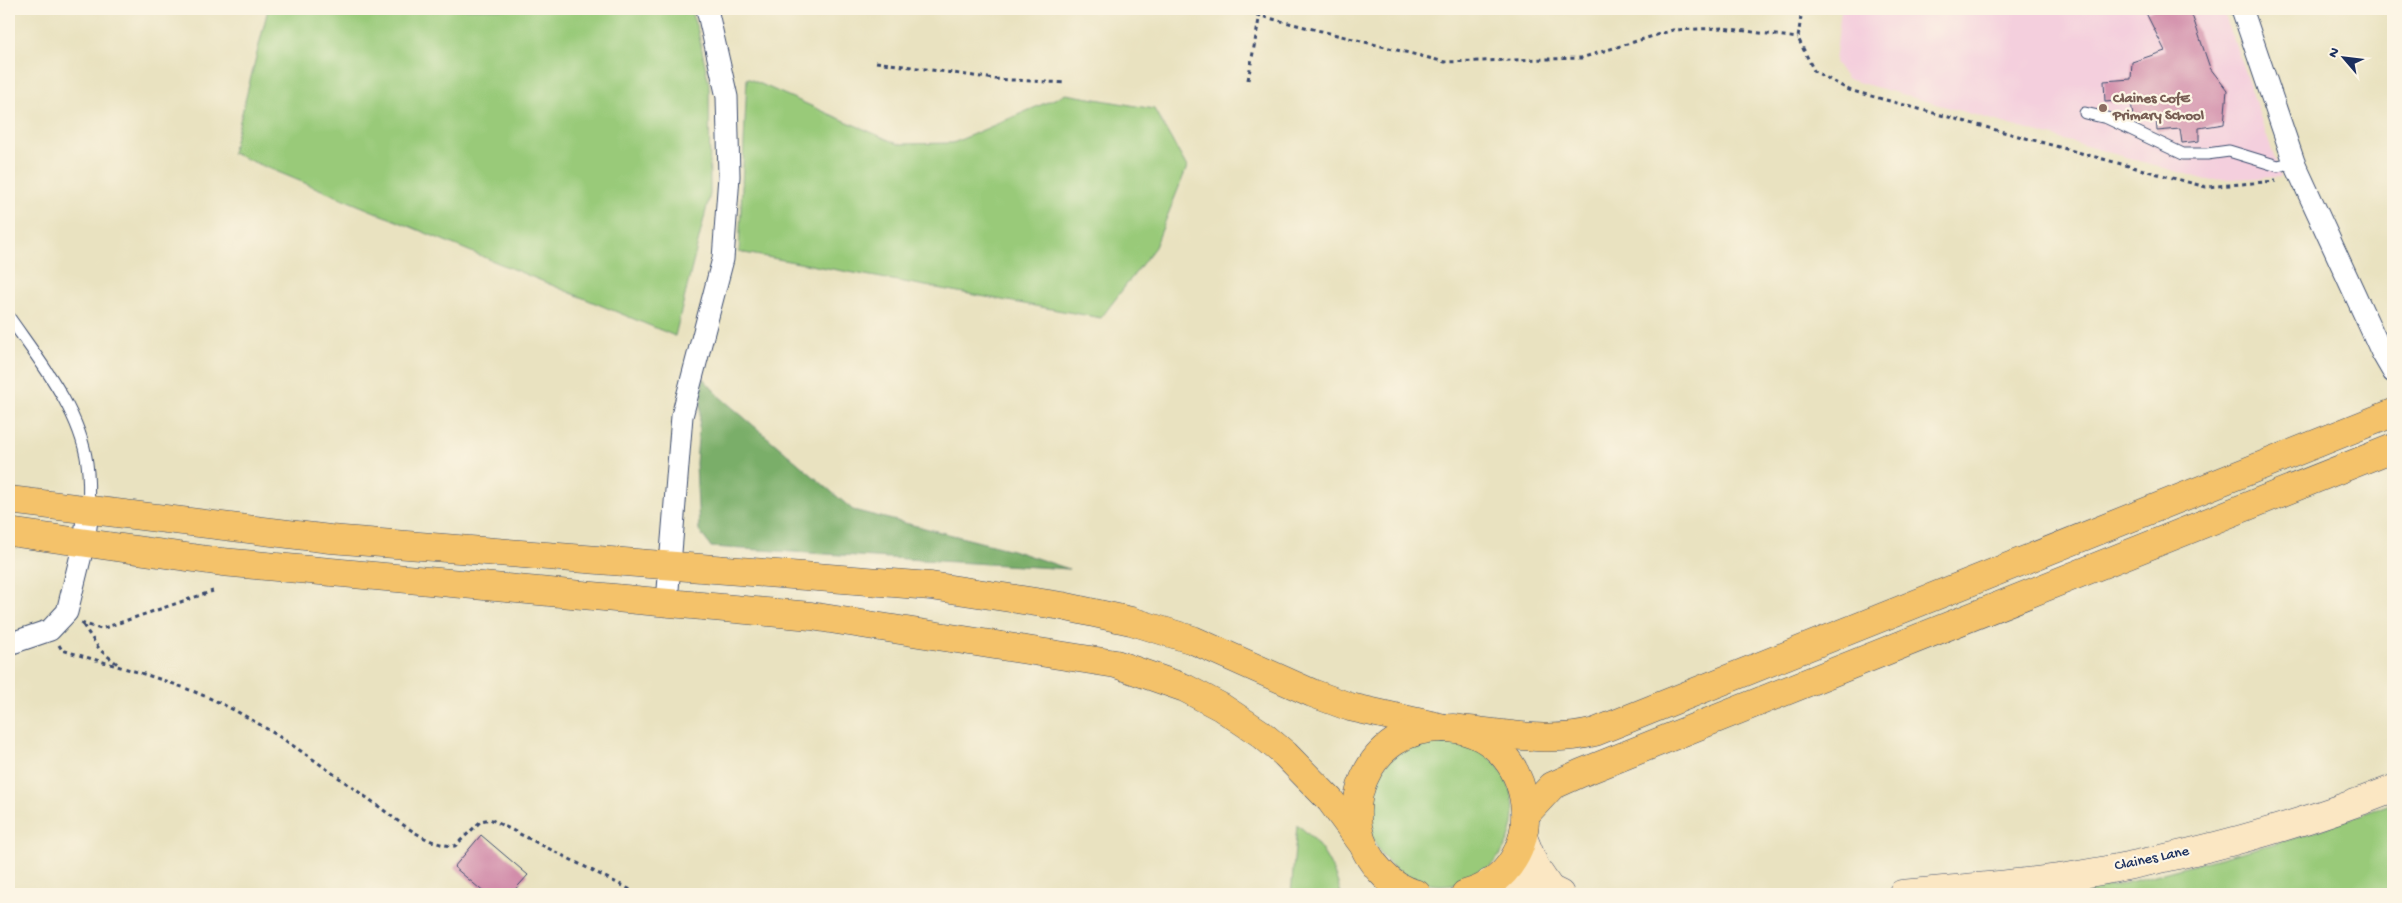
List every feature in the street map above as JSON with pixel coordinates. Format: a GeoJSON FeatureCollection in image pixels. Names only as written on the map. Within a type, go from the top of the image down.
{"type":"FeatureCollection","features":[{"type":"Feature","properties":{"kind":"highway"},"geometry":{"type":"LineString","coordinates":[[1361,842],[1356,819],[1358,793],[1368,769],[1384,750],[1405,736],[1428,729],[1448,728],[1549,738],[1579,736],[1595,732],[2393,413]]}},
{"type":"Feature","properties":{"kind":"highway"},"geometry":{"type":"LineString","coordinates":[[1465,894],[1489,883],[1504,870],[1516,854],[1525,825],[1552,786],[2393,448]]}},
{"type":"Feature","properties":{"kind":"highway"},"geometry":{"type":"LineString","coordinates":[[9,500],[330,539],[931,586],[1095,612],[1194,640],[1312,693],[1350,707],[1475,735],[1496,748],[1512,766],[1523,789],[1525,825]]}},
{"type":"Feature","properties":{"kind":"highway"},"geometry":{"type":"LineString","coordinates":[[9,532],[232,563],[820,617],[1116,664],[1185,688],[1221,706],[1260,733],[1285,754],[1330,800],[1361,842],[1372,863],[1389,881],[1417,894]]}},
{"type":"Feature","properties":{"kind":"street"},"geometry":{"type":"LineString","coordinates":[[667,602],[682,416],[723,259],[729,176],[728,97],[707,9]]}},
{"type":"Feature","properties":{"kind":"street"},"geometry":{"type":"LineString","coordinates":[[2242,9],[2298,171],[2382,353],[2393,372]]}},
{"type":"Feature","properties":{"kind":"street"},"geometry":{"type":"LineString","coordinates":[[9,644],[65,624],[84,543],[88,511]]}},
{"type":"Feature","properties":{"kind":"street","name":"Claines Lane"},"geometry":{"type":"LineString","coordinates":[[1902,894],[2075,885],[2334,812],[2393,790]]}},
{"type":"Feature","properties":{"kind":"street"},"geometry":{"type":"LineString","coordinates":[[1525,825],[1535,867],[1555,892]]}},
{"type":"Feature","properties":{"kind":"street"},"geometry":{"type":"LineString","coordinates":[[1489,883],[1509,879],[1526,880],[1555,892]]}},
{"type":"Feature","properties":{"kind":"lane"},"geometry":{"type":"LineString","coordinates":[[2085,113],[2107,118],[2183,154],[2207,154],[2229,151],[2298,171]]}},
{"type":"Feature","properties":{"kind":"lane"},"geometry":{"type":"LineString","coordinates":[[9,317],[54,381],[72,419],[87,461],[88,511]]}},
{"type":"Feature","properties":{"kind":"path"},"geometry":{"type":"LineString","coordinates":[[1233,9],[1260,14],[1445,62],[1581,58],[1673,30],[1723,28],[1798,38]]}},
{"type":"Feature","properties":{"kind":"path"},"geometry":{"type":"LineString","coordinates":[[1802,9],[1798,38],[1814,71],[1849,90],[2206,187],[2298,171]]}},
{"type":"Feature","properties":{"kind":"path"},"geometry":{"type":"LineString","coordinates":[[1248,80],[1260,14]]}},
{"type":"Feature","properties":{"kind":"path"},"geometry":{"type":"LineString","coordinates":[[876,62],[995,79],[1066,83]]}},
{"type":"Feature","properties":{"kind":"path"},"geometry":{"type":"LineString","coordinates":[[65,624],[101,629],[213,592]]}},
{"type":"Feature","properties":{"kind":"path"},"geometry":{"type":"LineString","coordinates":[[65,624],[62,650],[123,668],[212,700],[262,726],[430,840],[443,846],[455,846],[481,820],[490,819],[639,894]]}},
{"type":"Feature","properties":{"kind":"path"},"geometry":{"type":"LineString","coordinates":[[65,624],[123,668]]}},
{"type":"Feature","properties":{"kind":"shaded area","name":"Claines CofE Primary School"},"geometry":{"type":"Polygon","coordinates":[[[1841,9],[2223,9],[2281,177],[2207,180],[1847,79],[1835,62],[1841,9]]]}},
{"type":"Feature","properties":{"kind":"green space"},"geometry":{"type":"Polygon","coordinates":[[[268,9],[690,9],[698,31],[709,84],[710,194],[675,336],[232,153],[268,9]]]}},
{"type":"Feature","properties":{"kind":"green space"},"geometry":{"type":"Polygon","coordinates":[[[747,78],[898,144],[953,143],[1066,94],[1154,109],[1187,167],[1155,247],[1101,318],[739,252],[747,78]]]}},
{"type":"Feature","properties":{"kind":"green space"},"geometry":{"type":"Polygon","coordinates":[[[703,378],[720,397],[853,510],[1012,550],[1069,569],[711,547],[699,530],[696,463],[703,378]]]}},
{"type":"Feature","properties":{"kind":"green space"},"geometry":{"type":"Polygon","coordinates":[[[1441,739],[1469,745],[1492,761],[1508,784],[1514,812],[1508,840],[1492,863],[1469,879],[1441,885],[1413,879],[1390,863],[1374,840],[1368,812],[1374,784],[1390,761],[1413,745],[1441,739]]]}},
{"type":"Feature","properties":{"kind":"green space"},"geometry":{"type":"Polygon","coordinates":[[[2393,803],[2393,894],[2055,894],[2054,891],[2114,886],[2306,835],[2393,803]]]}},
{"type":"Feature","properties":{"kind":"green space"},"geometry":{"type":"Polygon","coordinates":[[[1297,825],[1312,838],[1325,855],[1335,875],[1341,894],[1291,894],[1297,825]]]}},
{"type":"Feature","properties":{"kind":"building"},"geometry":{"type":"Polygon","coordinates":[[[2155,9],[2190,9],[2210,68],[2227,90],[2224,124],[2199,128],[2199,141],[2182,143],[2180,129],[2157,131],[2156,115],[2133,118],[2131,100],[2105,102],[2104,81],[2131,79],[2132,62],[2165,51],[2146,13],[2155,9]]]}},
{"type":"Feature","properties":{"kind":"building"},"geometry":{"type":"Polygon","coordinates":[[[481,835],[528,875],[511,894],[486,894],[454,867],[481,835]]]}},
{"type":"Feature","properties":{"kind":"place","name":"Claines CofE Primary School"},"geometry":{"type":"Point","coordinates":[2103,108]}}]}
